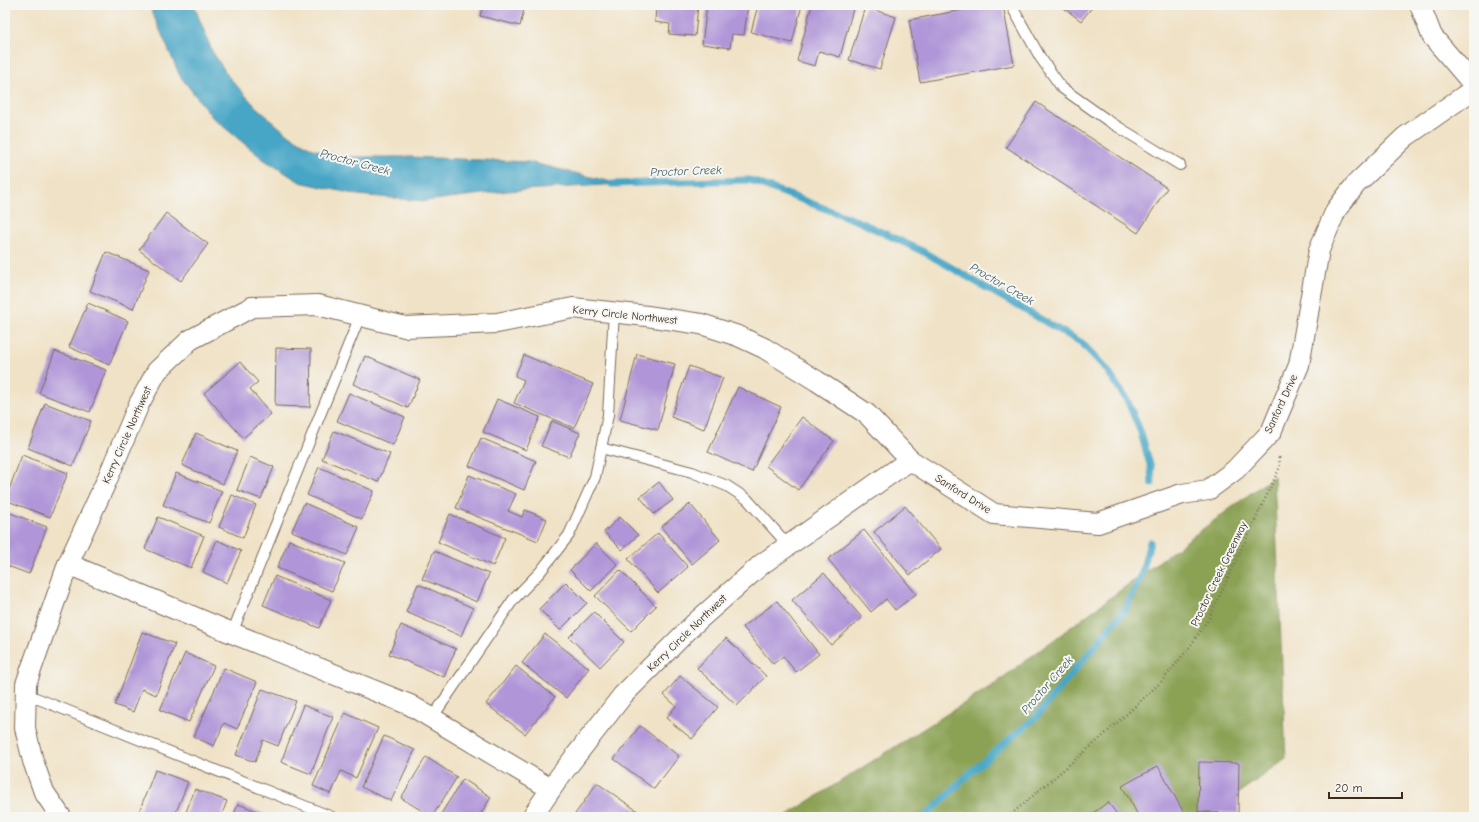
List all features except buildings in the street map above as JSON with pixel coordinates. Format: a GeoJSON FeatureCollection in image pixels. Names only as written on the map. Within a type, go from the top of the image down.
{"type":"FeatureCollection","features":[{"type":"Feature","properties":{"kind":"street"},"geometry":{"type":"LineString","coordinates":[[1420,5],[1432,36],[1474,85]]}},
{"type":"Feature","properties":{"kind":"street","name":"Sanford Drive"},"geometry":{"type":"LineString","coordinates":[[910,460],[994,514],[1098,523],[1182,494],[1208,490],[1235,470],[1271,432],[1299,365],[1319,250],[1336,210],[1356,184],[1406,138],[1474,89]]}},
{"type":"Feature","properties":{"kind":"street","name":"Kerry Circle Northwest"},"geometry":{"type":"LineString","coordinates":[[61,817],[44,792],[33,761],[25,728],[26,684],[68,564],[106,482],[139,404],[157,371],[190,340],[252,307],[318,305],[405,327],[497,323],[573,308],[701,324],[738,336],[764,348],[867,414],[910,460],[762,564],[695,623],[623,695],[551,789],[532,817]]}},
{"type":"Feature","properties":{"kind":"street"},"geometry":{"type":"LineString","coordinates":[[68,564],[232,633],[410,705],[551,789]]}},
{"type":"Feature","properties":{"kind":"lane"},"geometry":{"type":"LineString","coordinates":[[1012,5],[1040,56],[1062,88],[1107,120],[1180,165]]}},
{"type":"Feature","properties":{"kind":"lane"},"geometry":{"type":"LineString","coordinates":[[432,718],[513,600],[540,572],[569,535],[595,477],[608,415],[614,312]]}},
{"type":"Feature","properties":{"kind":"lane"},"geometry":{"type":"LineString","coordinates":[[232,633],[360,316]]}},
{"type":"Feature","properties":{"kind":"lane"},"geometry":{"type":"LineString","coordinates":[[602,448],[692,472],[727,486],[747,499],[788,545]]}},
{"type":"Feature","properties":{"kind":"lane"},"geometry":{"type":"LineString","coordinates":[[26,694],[332,817]]}},
{"type":"Feature","properties":{"kind":"path","name":"Proctor Creek Greenway"},"geometry":{"type":"LineString","coordinates":[[1008,817],[1097,741],[1162,681],[1189,648],[1209,618],[1280,467],[1279,453],[1271,432]]}},
{"type":"Feature","properties":{"kind":"green space"},"geometry":{"type":"Polygon","coordinates":[[[1274,476],[1286,759],[1205,817],[784,817],[993,685],[1274,476]]]}},
{"type":"Feature","properties":{"kind":"water"},"geometry":{"type":"Polygon","coordinates":[[[149,5],[194,5],[212,51],[228,76],[256,107],[286,133],[313,149],[345,157],[410,157],[529,162],[620,184],[507,191],[425,201],[358,195],[300,182],[263,159],[213,118],[180,76],[149,5]]]}},
{"type":"Feature","properties":{"kind":"waterway","name":"Proctor Creek"},"geometry":{"type":"LineString","coordinates":[[612,184],[750,180],[860,222],[926,253],[1082,343],[1107,370],[1128,402],[1141,433],[1151,468],[1152,483]]}},
{"type":"Feature","properties":{"kind":"waterway","name":"Proctor Creek"},"geometry":{"type":"LineString","coordinates":[[925,817],[971,772],[1036,717],[1126,608],[1141,576],[1150,542]]}}]}
